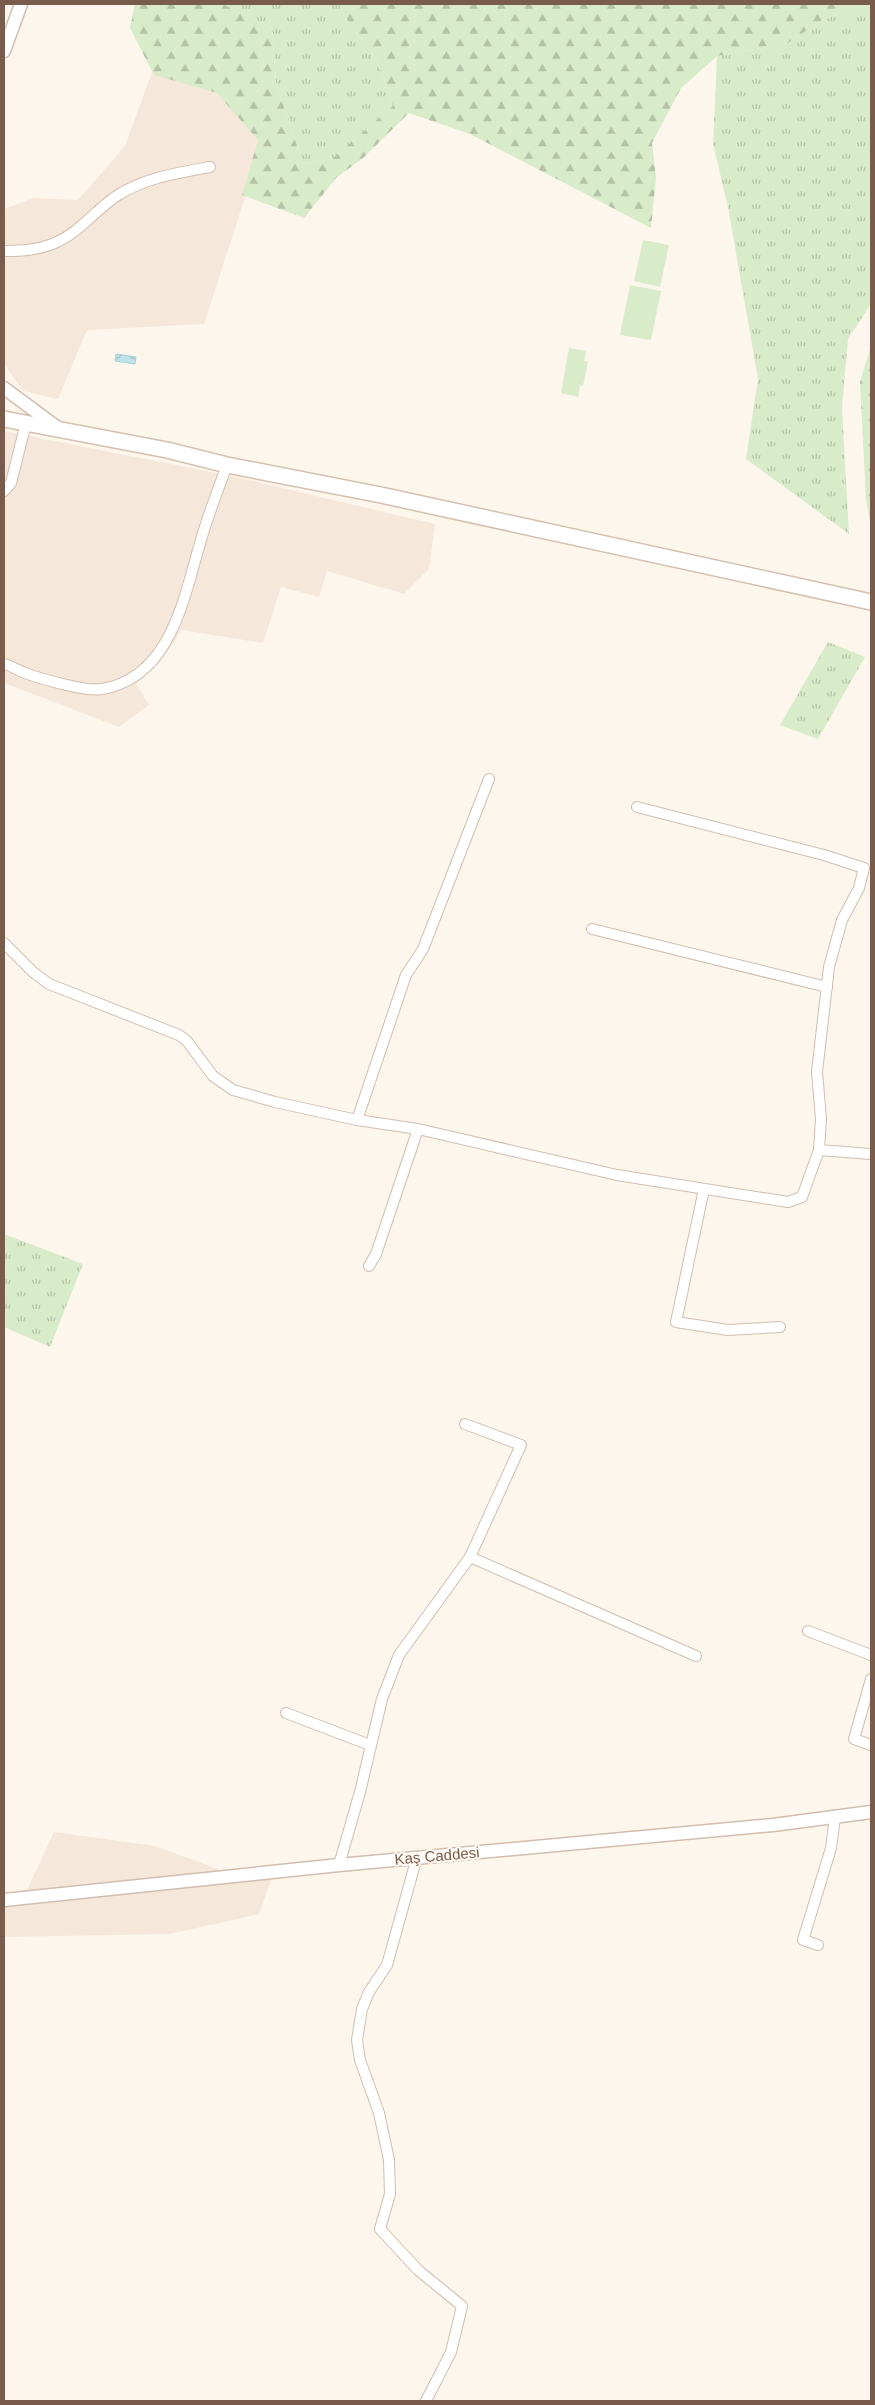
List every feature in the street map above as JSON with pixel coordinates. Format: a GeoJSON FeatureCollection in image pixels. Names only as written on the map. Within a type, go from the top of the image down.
{"type":"FeatureCollection","features":[{"type":"Feature","properties":{"kind":"main road"},"geometry":{"type":"LineString","coordinates":[[4,419],[167,450],[227,465],[463,512],[871,602]]}},
{"type":"Feature","properties":{"kind":"street"},"geometry":{"type":"LineString","coordinates":[[4,50],[21,4]]}},
{"type":"Feature","properties":{"kind":"street"},"geometry":{"type":"LineString","coordinates":[[4,251],[31,250],[57,242],[115,197],[138,185],[154,178],[210,167]]}},
{"type":"Feature","properties":{"kind":"street"},"geometry":{"type":"LineString","coordinates":[[4,388],[35,413],[63,431]]}},
{"type":"Feature","properties":{"kind":"street"},"geometry":{"type":"LineString","coordinates":[[4,492],[11,483],[26,423]]}},
{"type":"Feature","properties":{"kind":"street"},"geometry":{"type":"LineString","coordinates":[[4,664],[23,673],[87,689],[102,689],[129,681],[153,662],[175,626],[206,523],[227,465]]}},
{"type":"Feature","properties":{"kind":"street"},"geometry":{"type":"LineString","coordinates":[[357,1120],[406,975],[422,949],[489,779]]}},
{"type":"Feature","properties":{"kind":"street"},"geometry":{"type":"LineString","coordinates":[[4,943],[33,972],[50,984],[179,1035],[187,1042],[213,1076],[234,1090],[357,1120],[418,1129],[617,1175],[788,1202],[802,1197],[819,1150],[821,1119],[817,1072],[829,967],[842,920],[858,888],[864,868],[824,855],[637,807]]}},
{"type":"Feature","properties":{"kind":"street"},"geometry":{"type":"LineString","coordinates":[[592,929],[827,987]]}},
{"type":"Feature","properties":{"kind":"street"},"geometry":{"type":"LineString","coordinates":[[369,1266],[376,1254],[418,1129]]}},
{"type":"Feature","properties":{"kind":"street"},"geometry":{"type":"LineString","coordinates":[[819,1150],[871,1154]]}},
{"type":"Feature","properties":{"kind":"street"},"geometry":{"type":"LineString","coordinates":[[704,1189],[676,1322],[728,1330],[780,1327]]}},
{"type":"Feature","properties":{"kind":"street"},"geometry":{"type":"LineString","coordinates":[[339,1865],[360,1792],[382,1699],[399,1655],[470,1557],[521,1445],[465,1424]]}},
{"type":"Feature","properties":{"kind":"street"},"geometry":{"type":"LineString","coordinates":[[470,1557],[696,1656]]}},
{"type":"Feature","properties":{"kind":"street"},"geometry":{"type":"LineString","coordinates":[[808,1631],[871,1655]]}},
{"type":"Feature","properties":{"kind":"street"},"geometry":{"type":"LineString","coordinates":[[871,1679],[854,1739],[871,1745]]}},
{"type":"Feature","properties":{"kind":"street"},"geometry":{"type":"LineString","coordinates":[[286,1713],[370,1745]]}},
{"type":"Feature","properties":{"kind":"street","name":"Kaş Caddesi"},"geometry":{"type":"LineString","coordinates":[[4,1900],[417,1857],[763,1826],[871,1812]]}},
{"type":"Feature","properties":{"kind":"street"},"geometry":{"type":"LineString","coordinates":[[818,1945],[803,1940],[831,1848],[836,1817]]}},
{"type":"Feature","properties":{"kind":"street"},"geometry":{"type":"LineString","coordinates":[[417,1857],[387,1965],[369,1992],[362,2009],[357,2040],[360,2060],[379,2113],[389,2160],[390,2194],[380,2229],[418,2270],[462,2306],[452,2352],[426,2401]]}},
{"type":"Feature","properties":{"kind":"shaded area"},"geometry":{"type":"Polygon","coordinates":[[[153,69],[220,89],[264,139],[204,324],[87,330],[58,399],[23,391],[4,364],[4,209],[33,198],[78,200],[125,146],[153,69]]]}},
{"type":"Feature","properties":{"kind":"shaded area"},"geometry":{"type":"Polygon","coordinates":[[[4,431],[227,475],[435,524],[429,569],[404,594],[327,571],[319,597],[281,587],[263,643],[182,630],[159,664],[136,684],[149,705],[119,727],[4,683],[4,431]]]}},
{"type":"Feature","properties":{"kind":"shaded area"},"geometry":{"type":"Polygon","coordinates":[[[54,1832],[155,1846],[223,1871],[272,1877],[259,1914],[170,1934],[4,1937],[4,1893],[27,1890],[54,1832]]]}},
{"type":"Feature","properties":{"kind":"green space"},"geometry":{"type":"Polygon","coordinates":[[[135,4],[222,4],[272,28],[276,83],[303,164],[332,159],[393,106],[377,59],[350,25],[339,4],[859,4],[819,22],[788,43],[717,56],[681,88],[652,143],[656,178],[651,228],[470,134],[409,113],[363,158],[336,178],[304,218],[242,195],[258,140],[217,93],[154,75],[130,28],[135,4]]]}},
{"type":"Feature","properties":{"kind":"green space"},"geometry":{"type":"Polygon","coordinates":[[[222,4],[339,4],[350,25],[377,59],[393,106],[332,159],[303,164],[276,83],[272,28],[222,4]]]}},
{"type":"Feature","properties":{"kind":"green space"},"geometry":{"type":"Polygon","coordinates":[[[859,4],[871,5],[871,304],[848,339],[842,408],[849,534],[746,459],[758,379],[728,207],[713,144],[717,56],[788,43],[819,22],[859,4]]]}},
{"type":"Feature","properties":{"kind":"green space"},"geometry":{"type":"Polygon","coordinates":[[[643,240],[669,245],[660,287],[634,281],[643,240]]]}},
{"type":"Feature","properties":{"kind":"green space"},"geometry":{"type":"Polygon","coordinates":[[[630,285],[661,291],[651,340],[620,335],[630,285]]]}},
{"type":"Feature","properties":{"kind":"green space"},"geometry":{"type":"Polygon","coordinates":[[[871,345],[871,526],[866,499],[860,382],[871,345]]]}},
{"type":"Feature","properties":{"kind":"green space"},"geometry":{"type":"Polygon","coordinates":[[[569,348],[586,351],[584,361],[588,362],[583,386],[580,385],[578,397],[561,393],[569,348]]]}},
{"type":"Feature","properties":{"kind":"green space"},"geometry":{"type":"Polygon","coordinates":[[[828,642],[865,657],[818,739],[780,725],[828,642]]]}},
{"type":"Feature","properties":{"kind":"green space"},"geometry":{"type":"Polygon","coordinates":[[[4,1234],[83,1264],[50,1347],[4,1327],[4,1234]]]}},
{"type":"Feature","properties":{"kind":"water"},"geometry":{"type":"Polygon","coordinates":[[[116,354],[136,357],[135,364],[115,361],[116,354]]]}}]}
